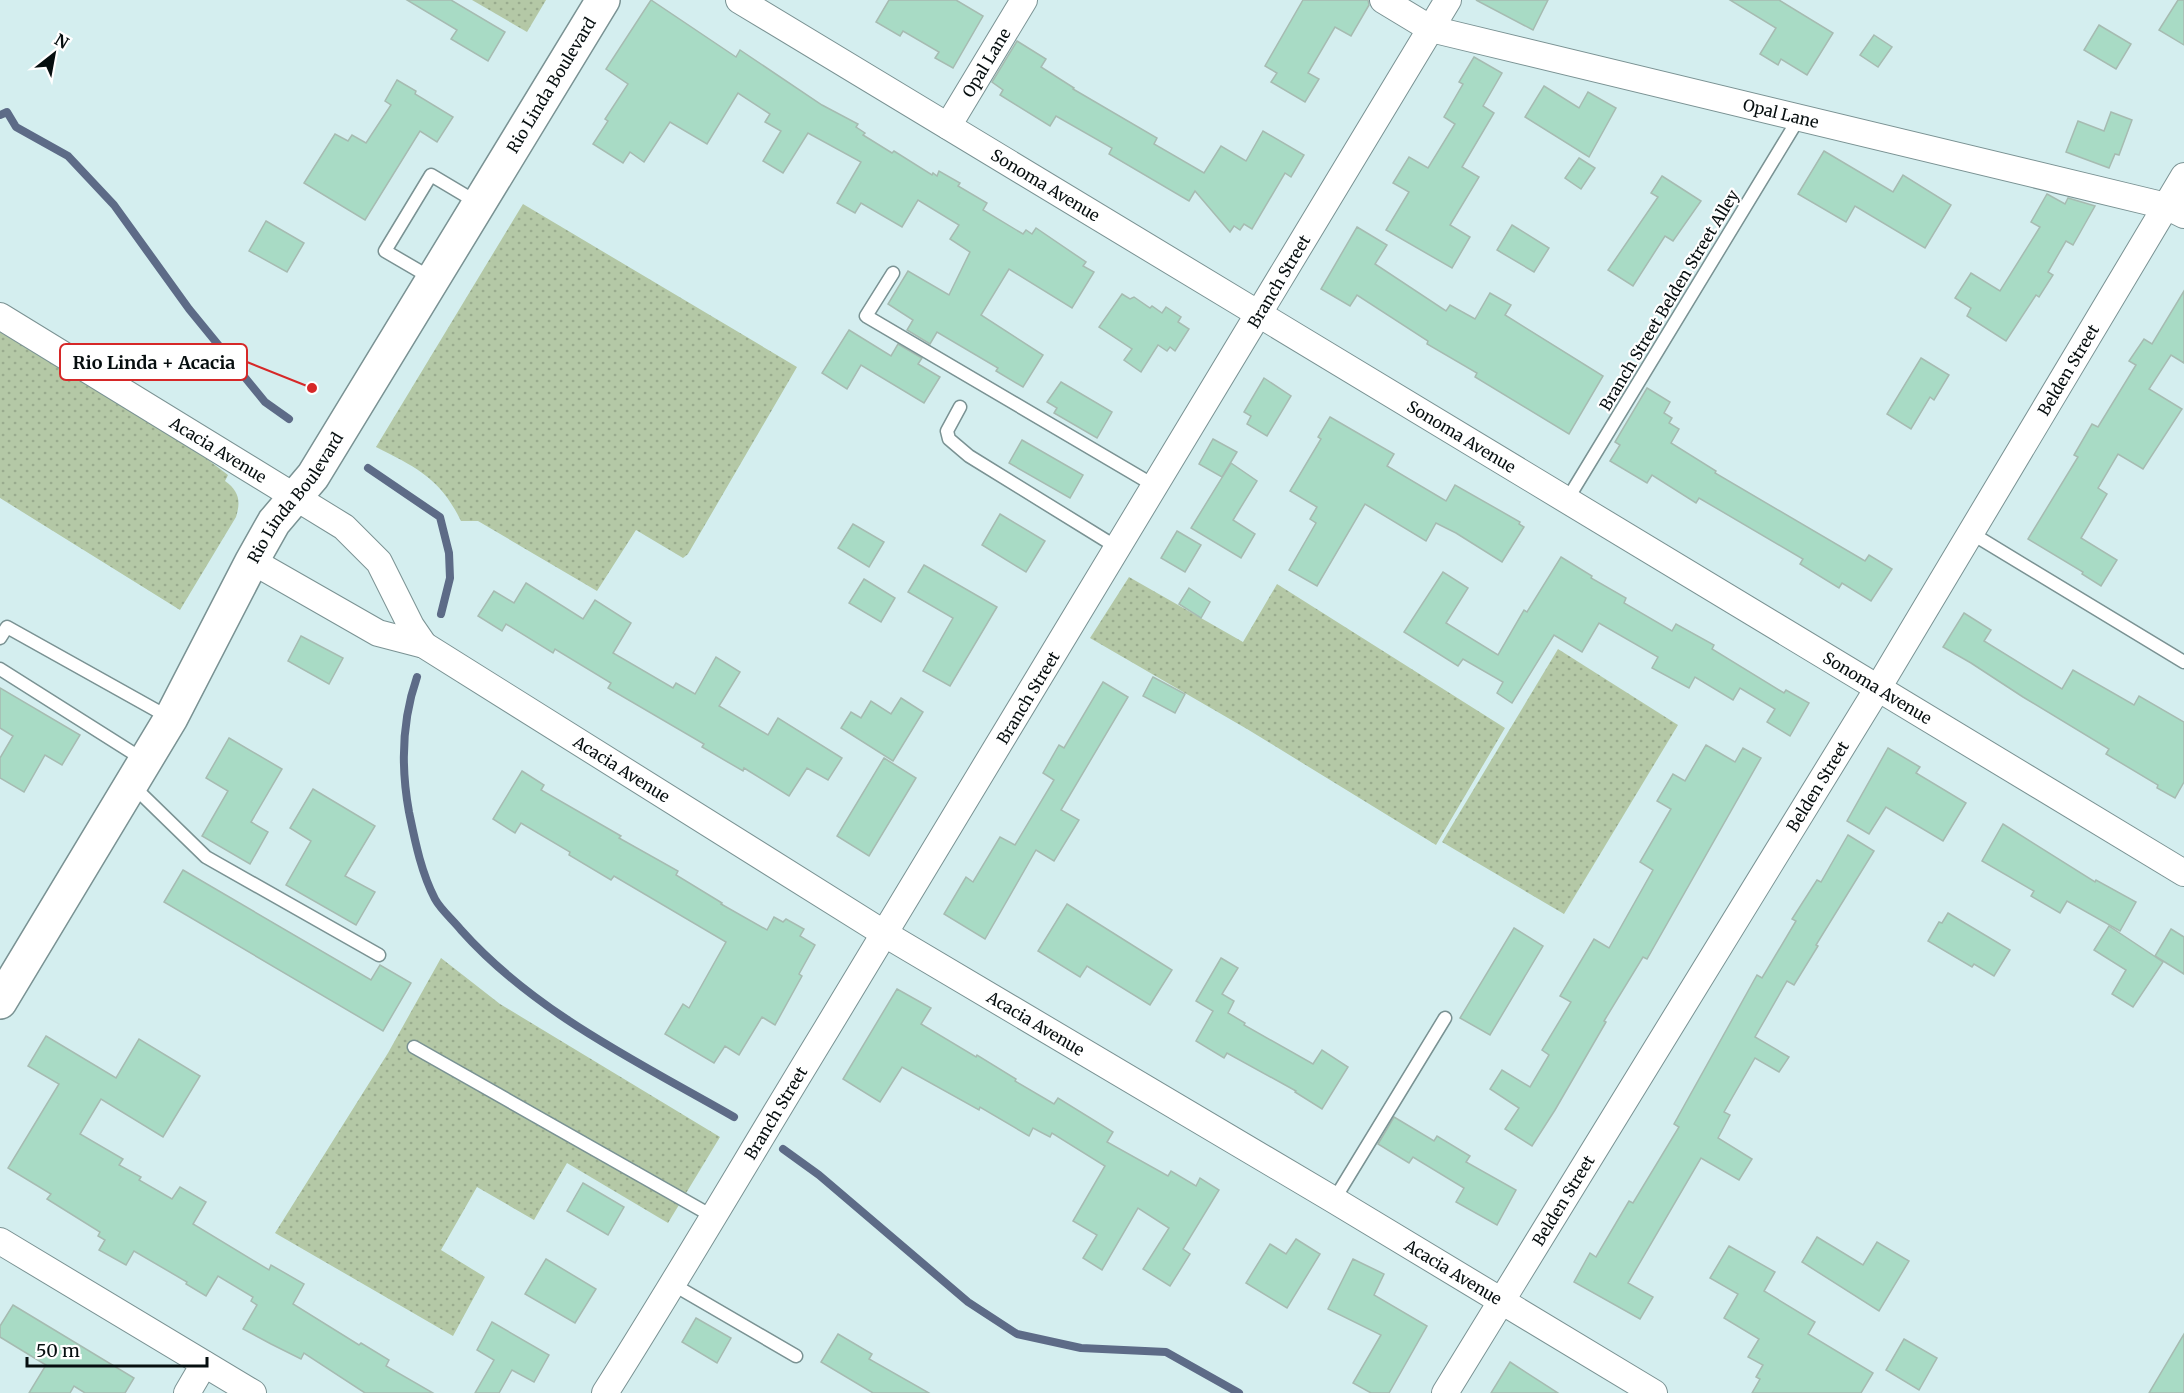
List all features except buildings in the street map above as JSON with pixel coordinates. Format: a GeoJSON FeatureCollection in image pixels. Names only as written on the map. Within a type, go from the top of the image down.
{"type":"FeatureCollection","features":[{"type":"Feature","properties":{"kind":"main road","name":"Rio Linda Boulevard"},"geometry":{"type":"LineString","coordinates":[[0,1002],[171,718],[274,522],[313,476],[603,0]]}},
{"type":"Feature","properties":{"kind":"street","name":"Sonoma Avenue"},"geometry":{"type":"LineString","coordinates":[[739,0],[2184,873]]}},
{"type":"Feature","properties":{"kind":"street","name":"Opal Lane"},"geometry":{"type":"LineString","coordinates":[[948,126],[1024,0]]}},
{"type":"Feature","properties":{"kind":"street","name":"Opal Lane"},"geometry":{"type":"LineString","coordinates":[[1383,0],[1431,29],[2175,210]]}},
{"type":"Feature","properties":{"kind":"street","name":"Branch Street"},"geometry":{"type":"LineString","coordinates":[[605,1393],[674,1285],[712,1216],[885,934],[1448,0]]}},
{"type":"Feature","properties":{"kind":"street","name":"Belden Street"},"geometry":{"type":"LineString","coordinates":[[1445,1393],[1971,533],[2175,210],[2184,176]]}},
{"type":"Feature","properties":{"kind":"street","name":"Acacia Avenue"},"geometry":{"type":"LineString","coordinates":[[0,316],[344,527],[379,562],[411,626],[424,645]]}},
{"type":"Feature","properties":{"kind":"street","name":"Acacia Avenue"},"geometry":{"type":"LineString","coordinates":[[252,561],[378,633],[424,645],[885,934],[1654,1393]]}},
{"type":"Feature","properties":{"kind":"street"},"geometry":{"type":"LineString","coordinates":[[0,1241],[253,1393]]}},
{"type":"Feature","properties":{"kind":"street"},"geometry":{"type":"LineString","coordinates":[[187,1393],[204,1364]]}},
{"type":"Feature","properties":{"kind":"lane","name":"Branch Street Belden Street Alley"},"geometry":{"type":"LineString","coordinates":[[1567,500],[1799,118]]}},
{"type":"Feature","properties":{"kind":"lane"},"geometry":{"type":"LineString","coordinates":[[433,279],[385,251],[431,175],[479,203]]}},
{"type":"Feature","properties":{"kind":"lane"},"geometry":{"type":"LineString","coordinates":[[893,273],[866,316],[1155,486]]}},
{"type":"Feature","properties":{"kind":"lane"},"geometry":{"type":"LineString","coordinates":[[960,407],[947,431],[949,438],[969,456],[1118,548]]}},
{"type":"Feature","properties":{"kind":"lane"},"geometry":{"type":"LineString","coordinates":[[1971,533],[2184,662]]}},
{"type":"Feature","properties":{"kind":"lane"},"geometry":{"type":"LineString","coordinates":[[0,638],[7,627],[171,718]]}},
{"type":"Feature","properties":{"kind":"lane"},"geometry":{"type":"LineString","coordinates":[[0,669],[138,772],[206,857],[379,955]]}},
{"type":"Feature","properties":{"kind":"lane"},"geometry":{"type":"LineString","coordinates":[[1334,1200],[1445,1018]]}},
{"type":"Feature","properties":{"kind":"lane"},"geometry":{"type":"LineString","coordinates":[[414,1047],[712,1216]]}},
{"type":"Feature","properties":{"kind":"lane"},"geometry":{"type":"LineString","coordinates":[[674,1285],[796,1356]]}},
{"type":"Feature","properties":{"kind":"green space"},"geometry":{"type":"Polygon","coordinates":[[[472,0],[546,0],[527,32],[472,0]]]}},
{"type":"Feature","properties":{"kind":"green space"},"geometry":{"type":"Polygon","coordinates":[[[523,204],[797,367],[688,554],[683,558],[636,530],[597,591],[478,521],[461,521],[445,494],[436,484],[404,461],[376,447],[523,204]]]}},
{"type":"Feature","properties":{"kind":"green space"},"geometry":{"type":"Polygon","coordinates":[[[0,332],[194,449],[228,475],[225,481],[238,497],[236,517],[180,610],[0,498],[0,332]]]}},
{"type":"Feature","properties":{"kind":"green space"},"geometry":{"type":"Polygon","coordinates":[[[1129,577],[1243,642],[1277,584],[1505,728],[1436,845],[1247,729],[1090,638],[1129,577]]]}},
{"type":"Feature","properties":{"kind":"green space"},"geometry":{"type":"Polygon","coordinates":[[[1558,649],[1678,725],[1564,914],[1442,842],[1558,649]]]}},
{"type":"Feature","properties":{"kind":"green space"},"geometry":{"type":"Polygon","coordinates":[[[441,958],[500,1004],[720,1137],[668,1223],[567,1163],[534,1220],[477,1187],[441,1250],[485,1277],[453,1336],[275,1233],[388,1053],[441,958]]]}},
{"type":"Feature","properties":{"kind":"waterway"},"geometry":{"type":"LineString","coordinates":[[0,115],[7,112],[16,127],[68,156],[114,205],[189,309],[265,402],[289,419]]}},
{"type":"Feature","properties":{"kind":"waterway"},"geometry":{"type":"LineString","coordinates":[[368,468],[440,517],[449,553],[450,578],[441,614]]}},
{"type":"Feature","properties":{"kind":"waterway"},"geometry":{"type":"LineString","coordinates":[[417,677],[408,710],[404,744],[406,795],[419,856],[430,889],[438,903],[490,960],[555,1011],[626,1056],[734,1117]]}},
{"type":"Feature","properties":{"kind":"waterway"},"geometry":{"type":"LineString","coordinates":[[783,1149],[819,1175],[968,1302],[1017,1334],[1081,1348],[1166,1352],[1239,1393]]}},
{"type":"Feature","properties":{"kind":"place","name":"Rio Linda + Acacia"},"geometry":{"type":"Point","coordinates":[312,388]}}]}
